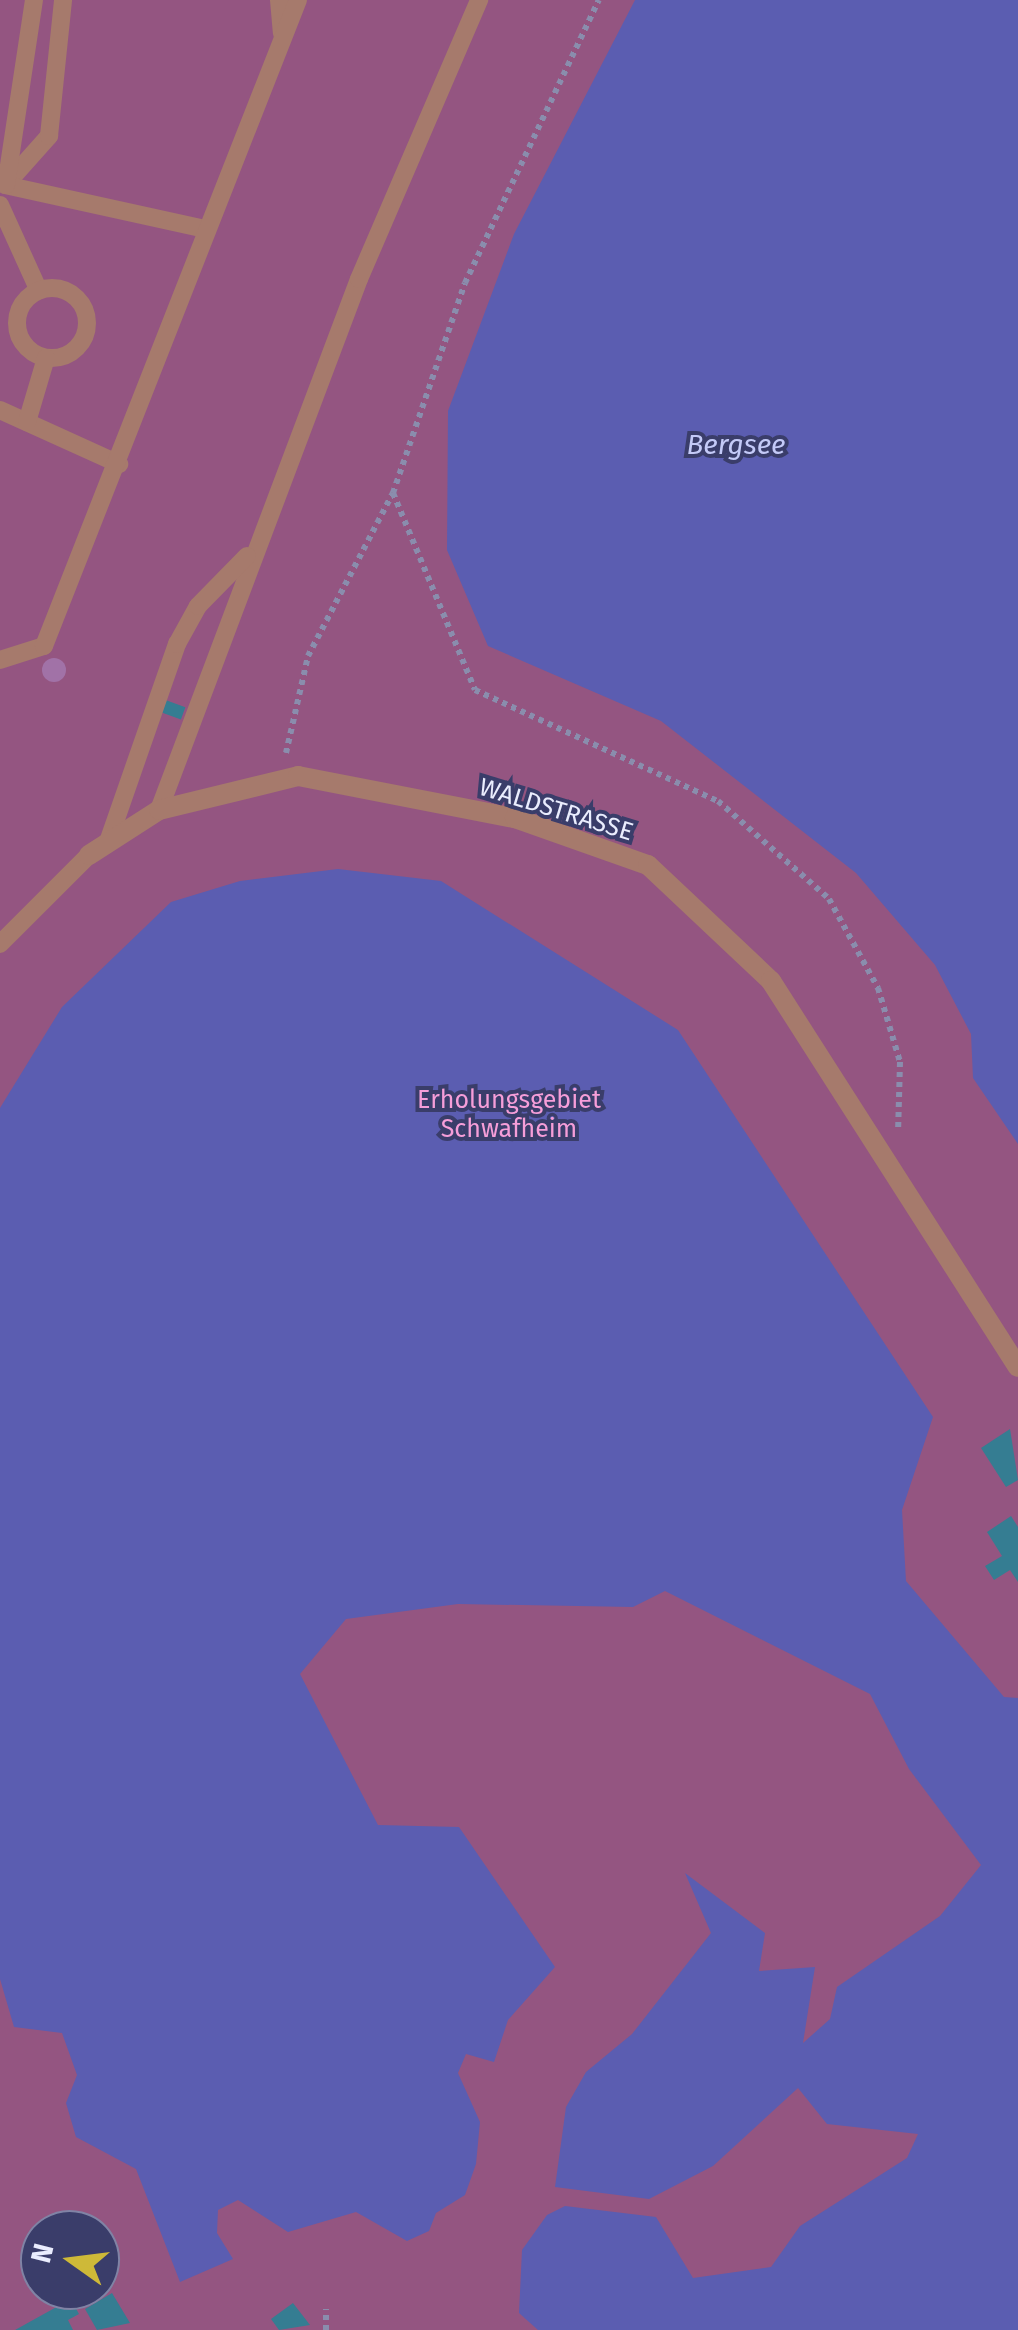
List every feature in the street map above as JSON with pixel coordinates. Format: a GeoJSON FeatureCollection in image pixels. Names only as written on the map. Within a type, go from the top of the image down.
{"type":"FeatureCollection","features":[{"type":"Feature","properties":{"kind":"street","name":"WALDSTRASSE"},"geometry":{"type":"LineString","coordinates":[[89,855],[158,810],[277,778],[346,780],[514,818],[648,865],[772,981],[1018,1366]]}},
{"type":"Feature","properties":{"kind":"lane"},"geometry":{"type":"LineString","coordinates":[[5,187],[34,0]]}},
{"type":"Feature","properties":{"kind":"lane"},"geometry":{"type":"LineString","coordinates":[[5,187],[49,136],[63,0]]}},
{"type":"Feature","properties":{"kind":"lane"},"geometry":{"type":"LineString","coordinates":[[279,0],[283,39]]}},
{"type":"Feature","properties":{"kind":"lane"},"geometry":{"type":"LineString","coordinates":[[0,660],[44,646],[118,464],[204,229],[298,0]]}},
{"type":"Feature","properties":{"kind":"lane"},"geometry":{"type":"LineString","coordinates":[[158,810],[259,534],[480,0]]}},
{"type":"Feature","properties":{"kind":"lane"},"geometry":{"type":"LineString","coordinates":[[5,187],[204,229]]}},
{"type":"Feature","properties":{"kind":"lane"},"geometry":{"type":"LineString","coordinates":[[0,205],[39,291]]}},
{"type":"Feature","properties":{"kind":"lane"},"geometry":{"type":"LineString","coordinates":[[39,291],[18,316],[21,338],[46,358]]}},
{"type":"Feature","properties":{"kind":"lane"},"geometry":{"type":"LineString","coordinates":[[39,291],[72,294],[87,323],[73,351],[46,358]]}},
{"type":"Feature","properties":{"kind":"lane"},"geometry":{"type":"LineString","coordinates":[[0,310],[18,316]]}},
{"type":"Feature","properties":{"kind":"lane"},"geometry":{"type":"LineString","coordinates":[[27,422],[46,358]]}},
{"type":"Feature","properties":{"kind":"lane"},"geometry":{"type":"LineString","coordinates":[[0,410],[118,464]]}},
{"type":"Feature","properties":{"kind":"lane"},"geometry":{"type":"LineString","coordinates":[[108,842],[177,644],[259,534]]}},
{"type":"Feature","properties":{"kind":"lane","name":"WALDSTRASSE"},"geometry":{"type":"LineString","coordinates":[[0,944],[89,855]]}},
{"type":"Feature","properties":{"kind":"path"},"geometry":{"type":"LineString","coordinates":[[277,778],[308,656],[394,493],[465,284],[599,0]]}},
{"type":"Feature","properties":{"kind":"path"},"geometry":{"type":"LineString","coordinates":[[394,493],[475,690],[718,800],[829,900],[878,988],[900,1065],[902,1122],[894,1147],[879,1153]]}},
{"type":"Feature","properties":{"kind":"path"},"geometry":{"type":"LineString","coordinates":[[326,2309],[326,2330]]}},
{"type":"Feature","properties":{"kind":"green space","name":"Erholungsgebiet Schwafheim"},"geometry":{"type":"Polygon","coordinates":[[[0,0],[1018,0],[1018,2330],[0,2330],[0,0]]]}},
{"type":"Feature","properties":{"kind":"water","name":"Bergsee"},"geometry":{"type":"Polygon","coordinates":[[[635,0],[1018,0],[1018,1144],[973,1078],[971,1034],[935,965],[856,873],[661,721],[488,646],[447,550],[448,411],[514,234],[635,0]]]}},
{"type":"Feature","properties":{"kind":"water"},"geometry":{"type":"Polygon","coordinates":[[[338,869],[441,881],[678,1030],[933,1417],[902,1510],[906,1581],[1004,1697],[1018,1698],[1018,2330],[538,2330],[519,2313],[522,2250],[547,2215],[565,2206],[656,2217],[693,2278],[771,2267],[800,2226],[907,2158],[918,2134],[827,2124],[798,2088],[713,2166],[649,2199],[555,2187],[566,2107],[586,2072],[632,2034],[711,1933],[685,1873],[765,1933],[759,1971],[815,1967],[803,2043],[830,2019],[837,1987],[940,1916],[981,1865],[909,1769],[870,1694],[665,1591],[633,1607],[458,1604],[346,1619],[300,1674],[378,1825],[459,1827],[555,1967],[508,2020],[494,2062],[466,2054],[458,2073],[480,2122],[476,2164],[465,2195],[436,2213],[429,2231],[407,2241],[356,2212],[288,2232],[238,2200],[218,2210],[217,2233],[233,2259],[180,2282],[136,2169],[76,2137],[66,2103],[77,2075],[62,2033],[14,2027],[0,1979],[0,1108],[62,1007],[171,902],[240,881],[338,869]]]}},
{"type":"Feature","properties":{"kind":"building"},"geometry":{"type":"Polygon","coordinates":[[[160,698],[185,707],[181,719],[156,710],[160,698]]]}},
{"type":"Feature","properties":{"kind":"building"},"geometry":{"type":"Polygon","coordinates":[[[1010,1429],[1018,1480],[1006,1487],[981,1448],[1010,1429]]]}},
{"type":"Feature","properties":{"kind":"building"},"geometry":{"type":"Polygon","coordinates":[[[1011,1516],[1018,1527],[1018,1582],[1010,1570],[994,1580],[985,1566],[1002,1556],[987,1532],[1011,1516]]]}},
{"type":"Feature","properties":{"kind":"building"},"geometry":{"type":"Polygon","coordinates":[[[293,2303],[310,2325],[279,2330],[271,2319],[293,2303]]]}},
{"type":"Feature","properties":{"kind":"building"},"geometry":{"type":"Polygon","coordinates":[[[120,2306],[130,2323],[97,2330],[86,2310],[120,2310],[120,2306]]]}},
{"type":"Feature","properties":{"kind":"building"},"geometry":{"type":"Polygon","coordinates":[[[51,2310],[77,2310],[79,2314],[68,2320],[73,2330],[15,2330],[51,2310]]]}}]}
